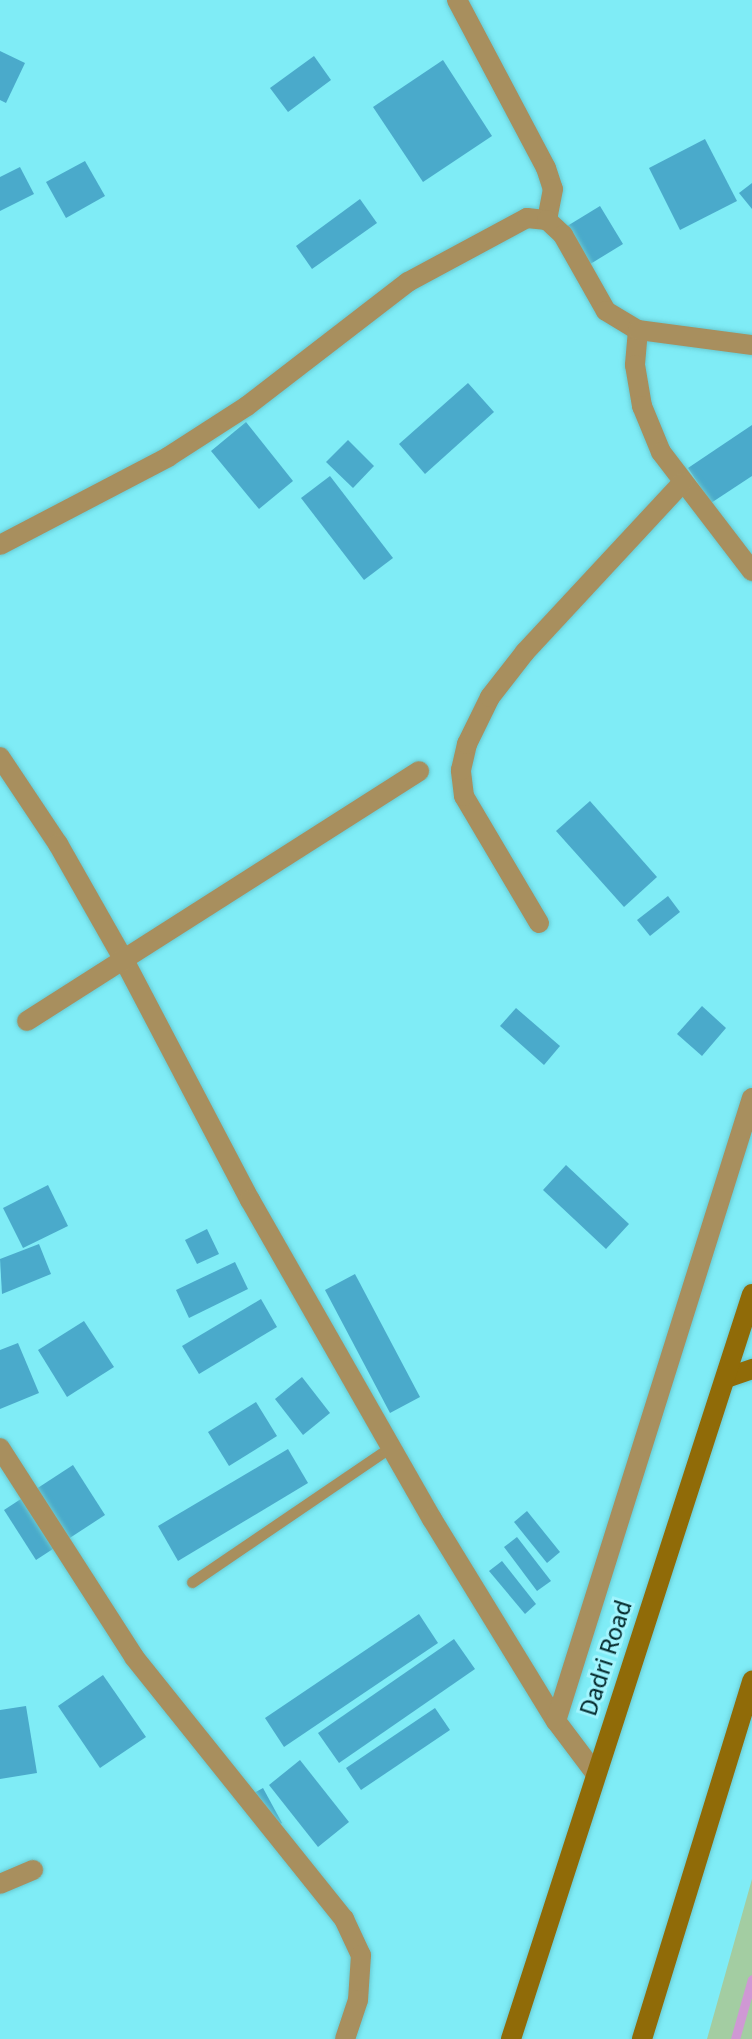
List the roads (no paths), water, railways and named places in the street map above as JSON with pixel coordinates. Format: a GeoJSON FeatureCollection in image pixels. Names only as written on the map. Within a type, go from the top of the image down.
{"type":"FeatureCollection","features":[{"type":"Feature","properties":{"kind":"main road","name":"Dadri Road"},"geometry":{"type":"LineString","coordinates":[[511,2039],[752,1294]]}},
{"type":"Feature","properties":{"kind":"main road"},"geometry":{"type":"LineString","coordinates":[[726,1378],[752,1369]]}},
{"type":"Feature","properties":{"kind":"main road"},"geometry":{"type":"LineString","coordinates":[[642,2039],[752,1681]]}},
{"type":"Feature","properties":{"kind":"street"},"geometry":{"type":"LineString","coordinates":[[457,0],[546,168],[553,189],[547,220]]}},
{"type":"Feature","properties":{"kind":"street"},"geometry":{"type":"LineString","coordinates":[[0,545],[168,457],[247,406],[408,282],[527,218],[547,220],[563,235],[606,311],[638,330],[752,345]]}},
{"type":"Feature","properties":{"kind":"street"},"geometry":{"type":"LineString","coordinates":[[638,330],[635,365],[642,406],[661,452],[752,571]]}},
{"type":"Feature","properties":{"kind":"street"},"geometry":{"type":"LineString","coordinates":[[539,923],[464,796],[461,770],[467,744],[490,697],[525,652],[682,483]]}},
{"type":"Feature","properties":{"kind":"street"},"geometry":{"type":"LineString","coordinates":[[0,757],[58,844],[125,962],[250,1200],[391,1447],[556,1721],[596,1774]]}},
{"type":"Feature","properties":{"kind":"street"},"geometry":{"type":"LineString","coordinates":[[27,1021],[125,962],[419,771]]}},
{"type":"Feature","properties":{"kind":"street"},"geometry":{"type":"LineString","coordinates":[[556,1721],[752,1098]]}},
{"type":"Feature","properties":{"kind":"street"},"geometry":{"type":"LineString","coordinates":[[0,1448],[134,1657],[344,1919],[361,1955],[358,2000],[345,2039]]}},
{"type":"Feature","properties":{"kind":"street"},"geometry":{"type":"LineString","coordinates":[[0,1884],[33,1870]]}},
{"type":"Feature","properties":{"kind":"lane"},"geometry":{"type":"LineString","coordinates":[[192,1582],[391,1447]]}},
{"type":"Feature","properties":{"kind":"waterway"},"geometry":{"type":"LineString","coordinates":[[735,2039],[752,1979]]}}]}
